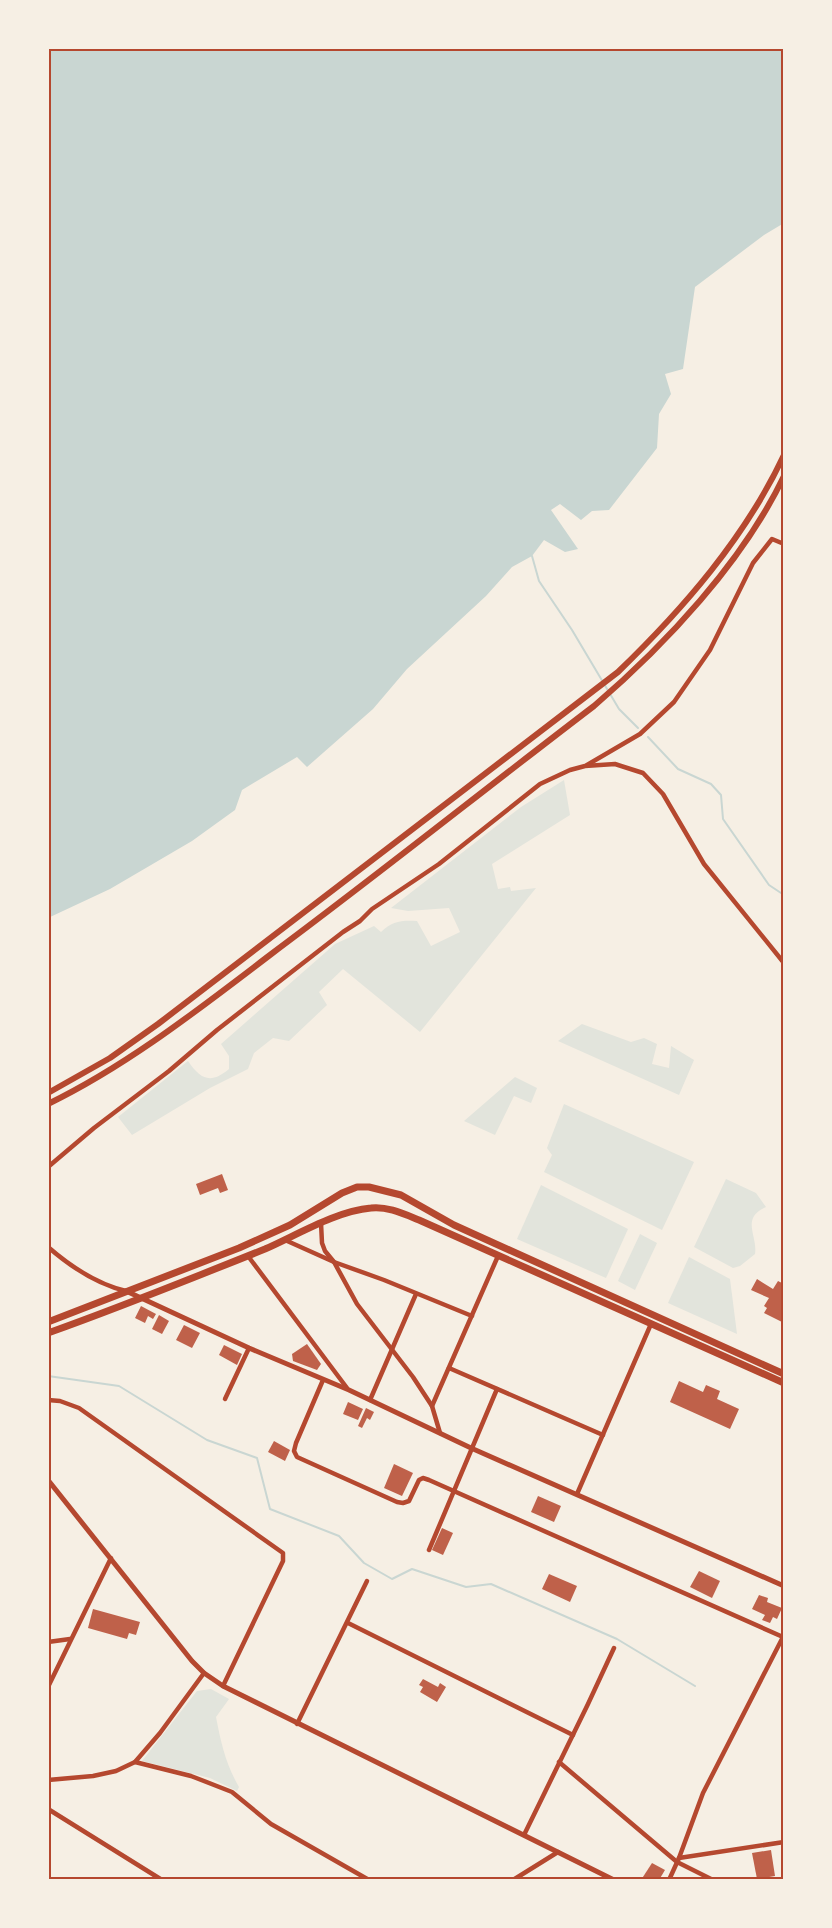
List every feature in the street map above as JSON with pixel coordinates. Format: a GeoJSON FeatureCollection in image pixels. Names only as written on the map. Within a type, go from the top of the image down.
{"type":"FeatureCollection","features":[{"type":"Feature","properties":{"kind":"main road"},"geometry":{"type":"LineString","coordinates":[[48,1093],[110,1058],[158,1024],[592,694],[644,647],[738,537],[766,491],[784,455]]}},
{"type":"Feature","properties":{"kind":"main road"},"geometry":{"type":"LineString","coordinates":[[48,1104],[116,1067],[162,1036],[322,917],[594,706],[634,672],[700,601],[745,542],[784,476]]}},
{"type":"Feature","properties":{"kind":"main road"},"geometry":{"type":"LineString","coordinates":[[48,1322],[274,1233],[342,1194],[357,1187],[369,1187],[401,1195],[454,1225],[784,1374]]}},
{"type":"Feature","properties":{"kind":"main road"},"geometry":{"type":"LineString","coordinates":[[48,1333],[144,1298],[248,1256],[321,1223],[371,1208],[388,1209],[419,1220],[784,1383]]}},
{"type":"Feature","properties":{"kind":"street"},"geometry":{"type":"LineString","coordinates":[[48,1167],[217,1030],[360,921],[372,909],[439,864],[540,784],[585,766],[640,734],[674,702],[710,650],[758,555],[772,539],[784,544]]}},
{"type":"Feature","properties":{"kind":"street"},"geometry":{"type":"LineString","coordinates":[[585,766],[615,764],[643,773],[663,794],[704,864],[784,963]]}},
{"type":"Feature","properties":{"kind":"street"},"geometry":{"type":"LineString","coordinates":[[321,1223],[322,1243],[357,1304],[432,1406],[440,1433]]}},
{"type":"Feature","properties":{"kind":"street"},"geometry":{"type":"LineString","coordinates":[[285,1240],[334,1262],[472,1316]]}},
{"type":"Feature","properties":{"kind":"street"},"geometry":{"type":"LineString","coordinates":[[48,1247],[84,1274],[108,1287],[144,1298],[249,1348],[349,1390],[471,1448],[784,1587]]}},
{"type":"Feature","properties":{"kind":"street"},"geometry":{"type":"LineString","coordinates":[[248,1256],[349,1390]]}},
{"type":"Feature","properties":{"kind":"street"},"geometry":{"type":"LineString","coordinates":[[432,1406],[498,1256]]}},
{"type":"Feature","properties":{"kind":"street"},"geometry":{"type":"LineString","coordinates":[[370,1400],[416,1294]]}},
{"type":"Feature","properties":{"kind":"street"},"geometry":{"type":"LineString","coordinates":[[577,1494],[655,1316]]}},
{"type":"Feature","properties":{"kind":"street"},"geometry":{"type":"LineString","coordinates":[[225,1399],[249,1348]]}},
{"type":"Feature","properties":{"kind":"street"},"geometry":{"type":"LineString","coordinates":[[449,1368],[603,1435]]}},
{"type":"Feature","properties":{"kind":"street"},"geometry":{"type":"LineString","coordinates":[[323,1380],[296,1443],[294,1450],[297,1457],[397,1502],[409,1501],[421,1479],[454,1491],[783,1636],[704,1793],[669,1880]]}},
{"type":"Feature","properties":{"kind":"street"},"geometry":{"type":"LineString","coordinates":[[429,1550],[497,1389]]}},
{"type":"Feature","properties":{"kind":"street"},"geometry":{"type":"LineString","coordinates":[[48,1400],[60,1401],[79,1408],[283,1553],[283,1562],[223,1686]]}},
{"type":"Feature","properties":{"kind":"street"},"geometry":{"type":"LineString","coordinates":[[48,1480],[204,1673],[223,1686],[297,1724],[614,1880]]}},
{"type":"Feature","properties":{"kind":"street"},"geometry":{"type":"LineString","coordinates":[[48,1687],[111,1558]]}},
{"type":"Feature","properties":{"kind":"street"},"geometry":{"type":"LineString","coordinates":[[297,1724],[367,1581]]}},
{"type":"Feature","properties":{"kind":"street"},"geometry":{"type":"LineString","coordinates":[[348,1623],[573,1735]]}},
{"type":"Feature","properties":{"kind":"street"},"geometry":{"type":"LineString","coordinates":[[48,1642],[70,1639]]}},
{"type":"Feature","properties":{"kind":"street"},"geometry":{"type":"LineString","coordinates":[[524,1835],[614,1648]]}},
{"type":"Feature","properties":{"kind":"street"},"geometry":{"type":"LineString","coordinates":[[48,1780],[93,1776],[116,1771],[135,1761],[160,1733],[204,1673]]}},
{"type":"Feature","properties":{"kind":"street"},"geometry":{"type":"LineString","coordinates":[[135,1761],[191,1776],[232,1792],[277,1827],[369,1880]]}},
{"type":"Feature","properties":{"kind":"street"},"geometry":{"type":"LineString","coordinates":[[559,1762],[678,1860],[713,1880]]}},
{"type":"Feature","properties":{"kind":"street"},"geometry":{"type":"LineString","coordinates":[[48,1809],[162,1880]]}},
{"type":"Feature","properties":{"kind":"street"},"geometry":{"type":"LineString","coordinates":[[678,1860],[784,1842]]}},
{"type":"Feature","properties":{"kind":"street"},"geometry":{"type":"LineString","coordinates":[[513,1880],[558,1852]]}},
{"type":"Feature","properties":{"kind":"shaded area"},"geometry":{"type":"Polygon","coordinates":[[[48,48],[784,48],[784,223],[764,235],[695,287],[683,369],[665,374],[671,394],[659,414],[657,448],[609,510],[592,511],[581,520],[560,504],[551,510],[578,549],[565,552],[544,540],[532,556],[512,567],[486,596],[407,669],[373,709],[307,767],[297,757],[242,790],[235,810],[192,841],[110,889],[48,918],[48,48]]]}},
{"type":"Feature","properties":{"kind":"shaded area"},"geometry":{"type":"Polygon","coordinates":[[[564,780],[570,815],[492,864],[498,889],[510,887],[511,891],[536,888],[420,1032],[343,969],[319,992],[327,1005],[289,1041],[273,1038],[254,1053],[248,1069],[210,1088],[132,1135],[118,1117],[188,1061],[197,1072],[207,1078],[223,1074],[229,1069],[229,1056],[221,1044],[335,944],[374,926],[381,932],[393,923],[402,921],[417,921],[431,946],[460,932],[449,908],[408,911],[391,908],[521,807],[564,780]]]}},
{"type":"Feature","properties":{"kind":"shaded area"},"geometry":{"type":"Polygon","coordinates":[[[582,1024],[631,1042],[644,1038],[657,1044],[652,1064],[669,1068],[671,1046],[694,1060],[679,1095],[558,1041],[582,1024]]]}},
{"type":"Feature","properties":{"kind":"shaded area"},"geometry":{"type":"Polygon","coordinates":[[[515,1077],[537,1088],[531,1103],[514,1096],[495,1135],[464,1121],[515,1077]]]}},
{"type":"Feature","properties":{"kind":"shaded area"},"geometry":{"type":"Polygon","coordinates":[[[564,1104],[694,1162],[662,1230],[544,1172],[552,1155],[547,1148],[564,1104]]]}},
{"type":"Feature","properties":{"kind":"shaded area"},"geometry":{"type":"Polygon","coordinates":[[[726,1179],[756,1193],[766,1207],[758,1211],[752,1222],[755,1254],[740,1266],[733,1268],[694,1247],[726,1179]]]}},
{"type":"Feature","properties":{"kind":"shaded area"},"geometry":{"type":"Polygon","coordinates":[[[541,1185],[628,1229],[606,1278],[517,1239],[541,1185]]]}},
{"type":"Feature","properties":{"kind":"shaded area"},"geometry":{"type":"Polygon","coordinates":[[[640,1234],[657,1243],[635,1290],[618,1281],[640,1234]]]}},
{"type":"Feature","properties":{"kind":"shaded area"},"geometry":{"type":"Polygon","coordinates":[[[689,1257],[730,1279],[737,1334],[668,1303],[689,1257]]]}},
{"type":"Feature","properties":{"kind":"shaded area"},"geometry":{"type":"Polygon","coordinates":[[[211,1689],[229,1699],[216,1717],[224,1754],[239,1787],[237,1791],[210,1778],[142,1761],[197,1691],[211,1689]]]}},
{"type":"Feature","properties":{"kind":"building"},"geometry":{"type":"Polygon","coordinates":[[[222,1174],[228,1190],[220,1193],[218,1188],[200,1195],[196,1184],[222,1174]]]}},
{"type":"Feature","properties":{"kind":"building"},"geometry":{"type":"Polygon","coordinates":[[[757,1279],[773,1289],[778,1281],[784,1284],[784,1323],[764,1313],[767,1308],[764,1306],[769,1298],[751,1290],[757,1279]]]}},
{"type":"Feature","properties":{"kind":"building"},"geometry":{"type":"Polygon","coordinates":[[[141,1306],[156,1314],[153,1319],[148,1316],[145,1323],[135,1318],[141,1306]]]}},
{"type":"Feature","properties":{"kind":"building"},"geometry":{"type":"Polygon","coordinates":[[[159,1315],[169,1321],[162,1334],[152,1329],[159,1315]]]}},
{"type":"Feature","properties":{"kind":"building"},"geometry":{"type":"Polygon","coordinates":[[[184,1325],[200,1333],[192,1348],[176,1340],[184,1325]]]}},
{"type":"Feature","properties":{"kind":"building"},"geometry":{"type":"Polygon","coordinates":[[[307,1344],[321,1364],[317,1370],[293,1361],[292,1354],[307,1344]]]}},
{"type":"Feature","properties":{"kind":"building"},"geometry":{"type":"Polygon","coordinates":[[[224,1345],[242,1354],[237,1365],[219,1355],[224,1345]]]}},
{"type":"Feature","properties":{"kind":"building"},"geometry":{"type":"Polygon","coordinates":[[[679,1381],[703,1392],[706,1385],[720,1391],[717,1399],[739,1409],[730,1429],[670,1402],[679,1381]]]}},
{"type":"Feature","properties":{"kind":"building"},"geometry":{"type":"Polygon","coordinates":[[[348,1402],[363,1409],[358,1420],[343,1414],[348,1402]]]}},
{"type":"Feature","properties":{"kind":"building"},"geometry":{"type":"Polygon","coordinates":[[[366,1408],[374,1412],[370,1420],[367,1418],[362,1428],[358,1426],[366,1408]]]}},
{"type":"Feature","properties":{"kind":"building"},"geometry":{"type":"Polygon","coordinates":[[[274,1441],[290,1450],[285,1461],[268,1452],[274,1441]]]}},
{"type":"Feature","properties":{"kind":"building"},"geometry":{"type":"Polygon","coordinates":[[[394,1464],[413,1473],[402,1496],[384,1488],[394,1464]]]}},
{"type":"Feature","properties":{"kind":"building"},"geometry":{"type":"Polygon","coordinates":[[[538,1496],[561,1506],[554,1522],[531,1512],[538,1496]]]}},
{"type":"Feature","properties":{"kind":"building"},"geometry":{"type":"Polygon","coordinates":[[[442,1528],[453,1533],[443,1555],[432,1550],[442,1528]]]}},
{"type":"Feature","properties":{"kind":"building"},"geometry":{"type":"Polygon","coordinates":[[[699,1571],[720,1581],[712,1598],[690,1587],[699,1571]]]}},
{"type":"Feature","properties":{"kind":"building"},"geometry":{"type":"Polygon","coordinates":[[[549,1574],[577,1586],[570,1602],[542,1589],[549,1574]]]}},
{"type":"Feature","properties":{"kind":"building"},"geometry":{"type":"Polygon","coordinates":[[[759,1595],[768,1598],[767,1602],[782,1608],[777,1619],[773,1617],[770,1623],[762,1620],[765,1615],[752,1609],[759,1595]]]}},
{"type":"Feature","properties":{"kind":"building"},"geometry":{"type":"Polygon","coordinates":[[[93,1609],[140,1622],[136,1635],[129,1633],[127,1639],[88,1628],[93,1609]]]}},
{"type":"Feature","properties":{"kind":"building"},"geometry":{"type":"Polygon","coordinates":[[[423,1679],[438,1687],[440,1683],[446,1687],[437,1702],[420,1692],[423,1687],[419,1685],[423,1679]]]}},
{"type":"Feature","properties":{"kind":"building"},"geometry":{"type":"Polygon","coordinates":[[[771,1850],[775,1876],[757,1879],[752,1853],[771,1850]]]}},
{"type":"Feature","properties":{"kind":"building"},"geometry":{"type":"Polygon","coordinates":[[[652,1863],[665,1870],[659,1880],[641,1880],[652,1863]]]}},
{"type":"Feature","properties":{"kind":"waterway"},"geometry":{"type":"LineString","coordinates":[[532,556],[539,581],[572,630],[619,709],[638,728]]}},
{"type":"Feature","properties":{"kind":"waterway"},"geometry":{"type":"LineString","coordinates":[[648,737],[678,769],[711,784],[721,795],[723,819],[769,885],[784,895]]}},
{"type":"Feature","properties":{"kind":"waterway"},"geometry":{"type":"LineString","coordinates":[[48,1376],[119,1386],[207,1440],[257,1458],[270,1509],[339,1536],[364,1563],[392,1579],[412,1569],[466,1587],[491,1584],[617,1639],[695,1686]]}}]}
